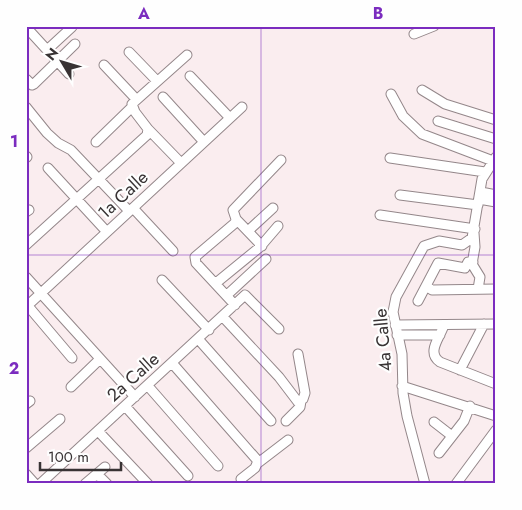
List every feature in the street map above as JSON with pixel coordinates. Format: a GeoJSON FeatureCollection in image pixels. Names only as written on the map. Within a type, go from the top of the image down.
{"type":"FeatureCollection","features":[{"type":"Feature","properties":{"kind":"street"},"geometry":{"type":"LineString","coordinates":[[414,34],[434,26]]}},
{"type":"Feature","properties":{"kind":"street"},"geometry":{"type":"LineString","coordinates":[[26,27],[69,74]]}},
{"type":"Feature","properties":{"kind":"street"},"geometry":{"type":"LineString","coordinates":[[47,50],[72,27]]}},
{"type":"Feature","properties":{"kind":"street"},"geometry":{"type":"LineString","coordinates":[[26,80],[34,84],[74,44]]}},
{"type":"Feature","properties":{"kind":"street"},"geometry":{"type":"LineString","coordinates":[[129,52],[157,81]]}},
{"type":"Feature","properties":{"kind":"street"},"geometry":{"type":"LineString","coordinates":[[96,142],[157,81],[188,55]]}},
{"type":"Feature","properties":{"kind":"street"},"geometry":{"type":"LineString","coordinates":[[104,65],[134,103],[148,129],[181,163]]}},
{"type":"Feature","properties":{"kind":"street"},"geometry":{"type":"LineString","coordinates":[[190,76],[230,118]]}},
{"type":"Feature","properties":{"kind":"street"},"geometry":{"type":"LineString","coordinates":[[422,90],[445,104],[496,120]]}},
{"type":"Feature","properties":{"kind":"street"},"geometry":{"type":"LineString","coordinates":[[391,94],[403,116],[422,134],[494,159],[485,172],[473,234],[470,262],[465,268],[438,263],[418,301]]}},
{"type":"Feature","properties":{"kind":"street"},"geometry":{"type":"LineString","coordinates":[[163,97],[204,142]]}},
{"type":"Feature","properties":{"kind":"street"},"geometry":{"type":"LineString","coordinates":[[26,106],[47,133],[58,143],[71,150],[173,250]]}},
{"type":"Feature","properties":{"kind":"street","name":"1a Calle"},"geometry":{"type":"LineString","coordinates":[[27,306],[242,107]]}},
{"type":"Feature","properties":{"kind":"street"},"geometry":{"type":"LineString","coordinates":[[438,121],[496,139]]}},
{"type":"Feature","properties":{"kind":"street"},"geometry":{"type":"LineString","coordinates":[[26,245],[143,139],[148,129]]}},
{"type":"Feature","properties":{"kind":"street"},"geometry":{"type":"LineString","coordinates":[[390,158],[485,172]]}},
{"type":"Feature","properties":{"kind":"street"},"geometry":{"type":"LineString","coordinates":[[262,246],[236,219],[233,210],[281,160]]}},
{"type":"Feature","properties":{"kind":"street"},"geometry":{"type":"LineString","coordinates":[[48,168],[107,232]]}},
{"type":"Feature","properties":{"kind":"street"},"geometry":{"type":"LineString","coordinates":[[400,195],[494,198]]}},
{"type":"Feature","properties":{"kind":"street"},"geometry":{"type":"LineString","coordinates":[[248,230],[273,208]]}},
{"type":"Feature","properties":{"kind":"street"},"geometry":{"type":"LineString","coordinates":[[380,215],[473,234]]}},
{"type":"Feature","properties":{"kind":"street"},"geometry":{"type":"LineString","coordinates":[[236,219],[231,228],[198,252],[195,261],[236,305]]}},
{"type":"Feature","properties":{"kind":"street"},"geometry":{"type":"LineString","coordinates":[[216,283],[262,246],[278,226]]}},
{"type":"Feature","properties":{"kind":"street","name":"4a Calle"},"geometry":{"type":"LineString","coordinates":[[425,484],[409,426],[402,386],[402,354],[396,330],[394,308],[396,297],[421,249],[433,242],[462,245],[473,234]]}},
{"type":"Feature","properties":{"kind":"street"},"geometry":{"type":"LineString","coordinates":[[227,295],[266,259]]}},
{"type":"Feature","properties":{"kind":"street"},"geometry":{"type":"LineString","coordinates":[[470,262],[480,277],[478,289]]}},
{"type":"Feature","properties":{"kind":"street"},"geometry":{"type":"LineString","coordinates":[[26,277],[135,397]]}},
{"type":"Feature","properties":{"kind":"street"},"geometry":{"type":"LineString","coordinates":[[162,280],[209,330]]}},
{"type":"Feature","properties":{"kind":"street"},"geometry":{"type":"LineString","coordinates":[[426,286],[432,290],[496,289]]}},
{"type":"Feature","properties":{"kind":"street","name":"2a Calle"},"geometry":{"type":"LineString","coordinates":[[40,484],[199,340],[245,295],[279,329]]}},
{"type":"Feature","properties":{"kind":"street"},"geometry":{"type":"LineString","coordinates":[[27,306],[72,358]]}},
{"type":"Feature","properties":{"kind":"street"},"geometry":{"type":"LineString","coordinates":[[222,318],[279,377],[295,400],[301,401]]}},
{"type":"Feature","properties":{"kind":"street"},"geometry":{"type":"LineString","coordinates":[[460,370],[484,324]]}},
{"type":"Feature","properties":{"kind":"street"},"geometry":{"type":"LineString","coordinates":[[396,330],[444,325],[496,324]]}},
{"type":"Feature","properties":{"kind":"street"},"geometry":{"type":"LineString","coordinates":[[444,325],[433,350],[435,359],[460,370],[494,380]]}},
{"type":"Feature","properties":{"kind":"street"},"geometry":{"type":"LineString","coordinates":[[396,330],[440,335]]}},
{"type":"Feature","properties":{"kind":"street"},"geometry":{"type":"LineString","coordinates":[[199,340],[270,421]]}},
{"type":"Feature","properties":{"kind":"street"},"geometry":{"type":"LineString","coordinates":[[286,421],[300,407],[305,393],[298,354]]}},
{"type":"Feature","properties":{"kind":"street"},"geometry":{"type":"LineString","coordinates":[[71,387],[100,359]]}},
{"type":"Feature","properties":{"kind":"street"},"geometry":{"type":"LineString","coordinates":[[172,363],[258,463]]}},
{"type":"Feature","properties":{"kind":"street"},"geometry":{"type":"LineString","coordinates":[[148,386],[218,466]]}},
{"type":"Feature","properties":{"kind":"street"},"geometry":{"type":"LineString","coordinates":[[402,386],[470,406],[496,416]]}},
{"type":"Feature","properties":{"kind":"street"},"geometry":{"type":"LineString","coordinates":[[125,406],[188,476]]}},
{"type":"Feature","properties":{"kind":"street"},"geometry":{"type":"LineString","coordinates":[[438,453],[467,417],[470,406]]}},
{"type":"Feature","properties":{"kind":"street"},"geometry":{"type":"LineString","coordinates":[[26,448],[60,419]]}},
{"type":"Feature","properties":{"kind":"street"},"geometry":{"type":"LineString","coordinates":[[434,422],[452,436]]}},
{"type":"Feature","properties":{"kind":"street"},"geometry":{"type":"LineString","coordinates":[[456,484],[496,430]]}},
{"type":"Feature","properties":{"kind":"street"},"geometry":{"type":"LineString","coordinates":[[98,431],[148,484]]}},
{"type":"Feature","properties":{"kind":"street"},"geometry":{"type":"LineString","coordinates":[[241,480],[258,463],[288,440]]}},
{"type":"Feature","properties":{"kind":"street"},"geometry":{"type":"LineString","coordinates":[[85,484],[101,470],[107,484]]}},
{"type":"Feature","properties":{"kind":"street"},"geometry":{"type":"LineString","coordinates":[[26,474],[35,484]]}}]}
